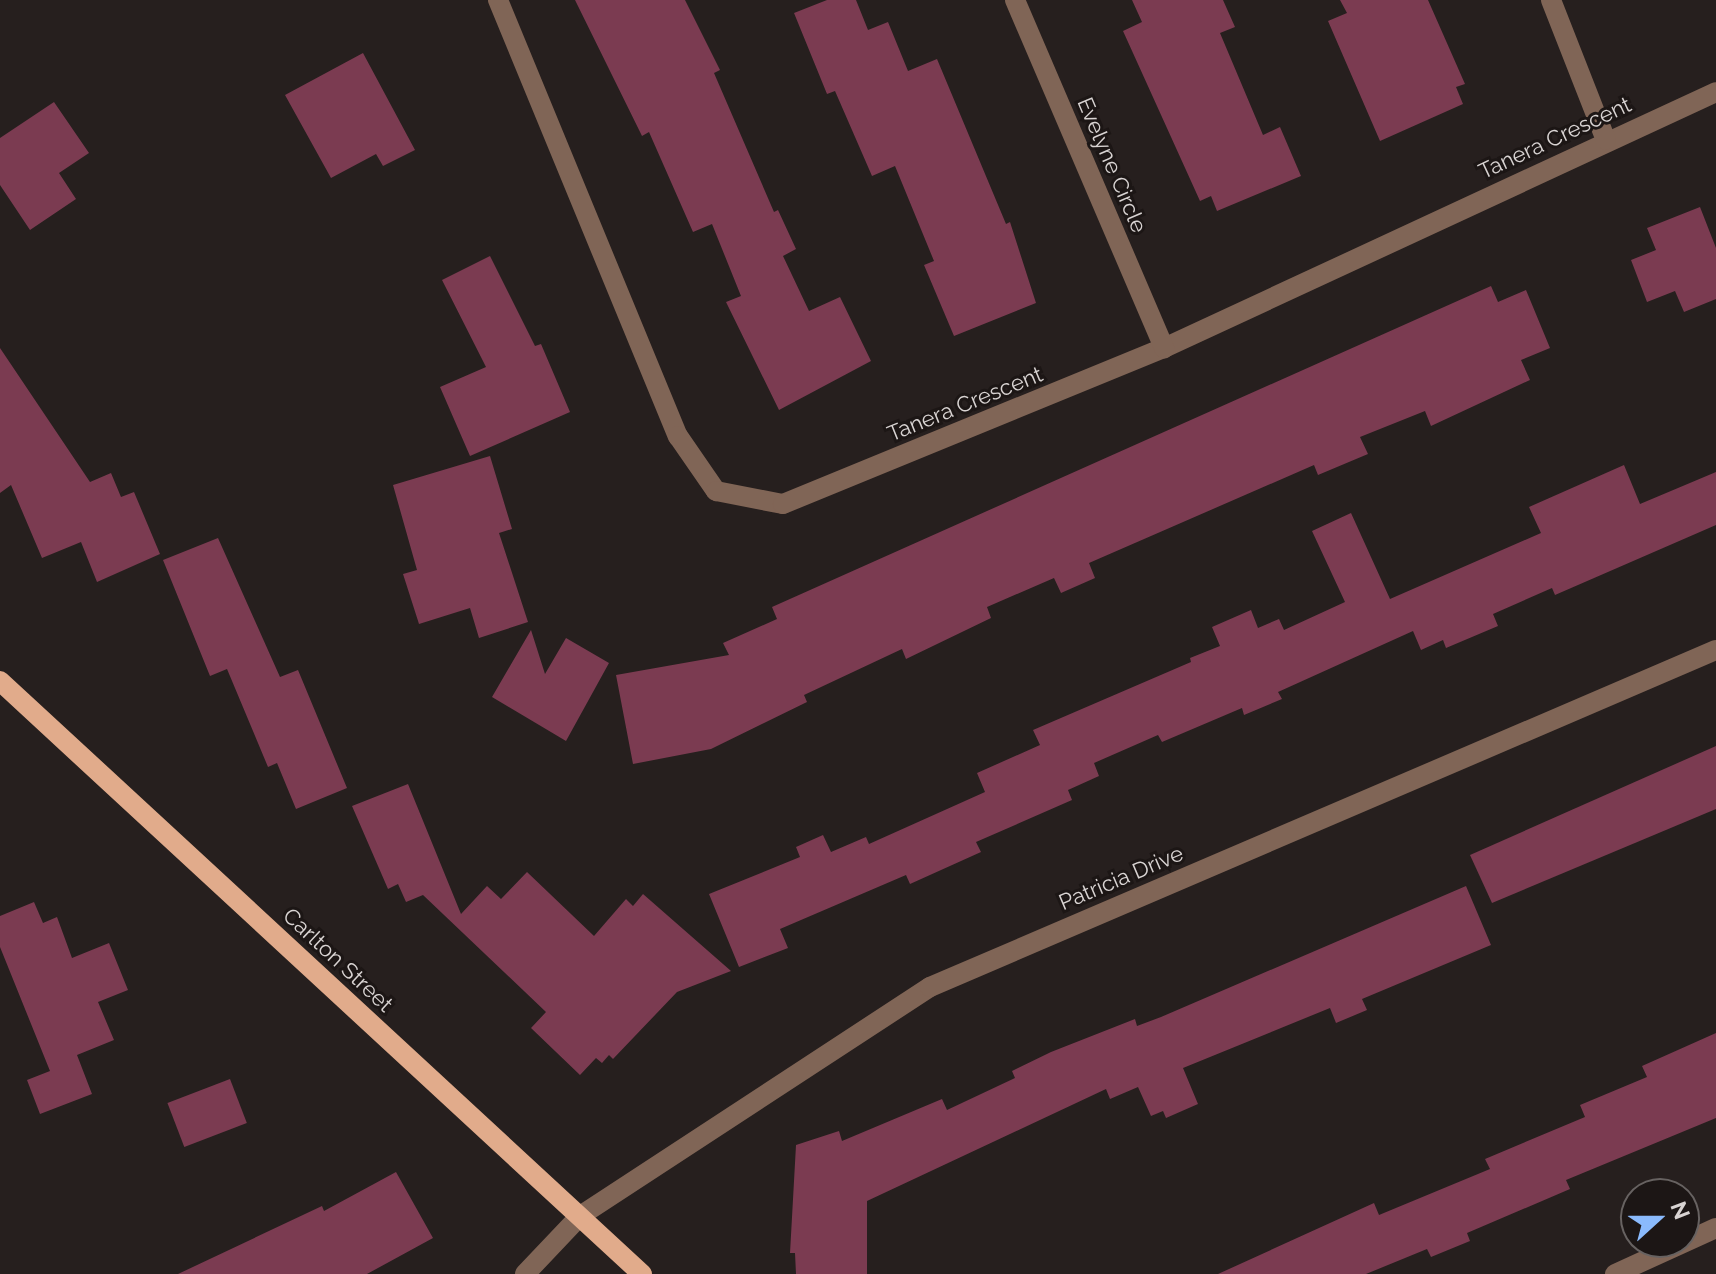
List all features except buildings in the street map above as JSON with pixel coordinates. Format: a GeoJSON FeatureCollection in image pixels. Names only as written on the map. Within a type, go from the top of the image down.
{"type":"FeatureCollection","features":[{"type":"Feature","properties":{"kind":"main road","name":"Carlton Street"},"geometry":{"type":"LineString","coordinates":[[0,681],[642,1274]]}},
{"type":"Feature","properties":{"kind":"street","name":"Tanera Crescent"},"geometry":{"type":"LineString","coordinates":[[498,0],[678,436],[716,491],[783,504],[1164,348],[1606,140],[1716,92]]}},
{"type":"Feature","properties":{"kind":"street","name":"Evelyne Circle"},"geometry":{"type":"LineString","coordinates":[[1015,0],[1164,348]]}},
{"type":"Feature","properties":{"kind":"street"},"geometry":{"type":"LineString","coordinates":[[1551,0],[1606,140]]}},
{"type":"Feature","properties":{"kind":"street","name":"Patricia Drive"},"geometry":{"type":"LineString","coordinates":[[525,1274],[580,1216],[930,987],[1716,650]]}},
{"type":"Feature","properties":{"kind":"street"},"geometry":{"type":"LineString","coordinates":[[1615,1274],[1716,1228]]}}]}
